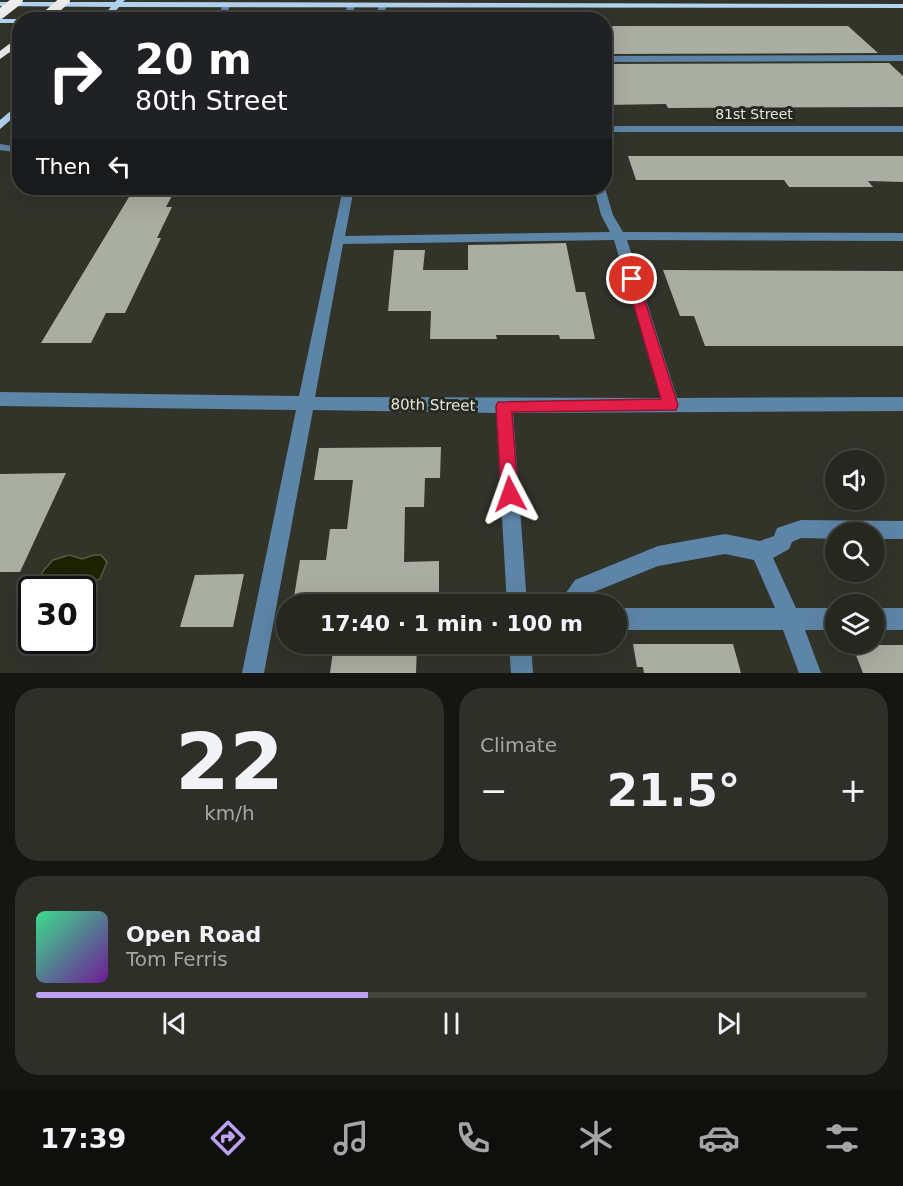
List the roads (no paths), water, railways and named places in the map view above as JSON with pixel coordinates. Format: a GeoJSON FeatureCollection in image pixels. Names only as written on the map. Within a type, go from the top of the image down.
{"type":"FeatureCollection","features":[{"type":"Feature","properties":{"kind":"highway"},"geometry":{"type":"LineString","coordinates":[[0,14],[18,0]]}},
{"type":"Feature","properties":{"kind":"highway"},"geometry":{"type":"LineString","coordinates":[[51,12],[65,0]]}},
{"type":"Feature","properties":{"kind":"highway"},"geometry":{"type":"LineString","coordinates":[[0,56],[12,46]]}},
{"type":"Feature","properties":{"kind":"main road"},"geometry":{"type":"LineString","coordinates":[[0,4],[262,2],[351,6],[544,3],[903,6]]}},
{"type":"Feature","properties":{"kind":"main road"},"geometry":{"type":"LineString","coordinates":[[0,126],[12,114]]}},
{"type":"Feature","properties":{"kind":"street"},"geometry":{"type":"LineString","coordinates":[[224,12],[226,4]]}},
{"type":"Feature","properties":{"kind":"street"},"geometry":{"type":"LineString","coordinates":[[349,12],[351,6]]}},
{"type":"Feature","properties":{"kind":"street"},"geometry":{"type":"LineString","coordinates":[[381,12],[382,6]]}},
{"type":"Feature","properties":{"kind":"street"},"geometry":{"type":"LineString","coordinates":[[612,59],[903,58]]}},
{"type":"Feature","properties":{"kind":"street","name":"81st Street"},"geometry":{"type":"LineString","coordinates":[[612,129],[903,129]]}},
{"type":"Feature","properties":{"kind":"street"},"geometry":{"type":"LineString","coordinates":[[253,673],[347,195]]}},
{"type":"Feature","properties":{"kind":"street"},"geometry":{"type":"LineString","coordinates":[[601,195],[607,215],[619,236],[671,405]]}},
{"type":"Feature","properties":{"kind":"street"},"geometry":{"type":"LineString","coordinates":[[338,240],[619,236],[903,237]]}},
{"type":"Feature","properties":{"kind":"street","name":"80th Street"},"geometry":{"type":"LineString","coordinates":[[0,399],[504,406],[903,404]]}},
{"type":"Feature","properties":{"kind":"street"},"geometry":{"type":"LineString","coordinates":[[504,406],[516,594]]}},
{"type":"Feature","properties":{"kind":"street"},"geometry":{"type":"LineString","coordinates":[[576,594],[582,587],[658,556],[724,544],[760,551],[773,548],[782,542],[784,535],[801,529],[903,530]]}},
{"type":"Feature","properties":{"kind":"street"},"geometry":{"type":"LineString","coordinates":[[760,551],[810,673]]}},
{"type":"Feature","properties":{"kind":"street"},"geometry":{"type":"LineString","coordinates":[[627,620],[825,619]]}},
{"type":"Feature","properties":{"kind":"street"},"geometry":{"type":"LineString","coordinates":[[885,619],[903,619]]}},
{"type":"Feature","properties":{"kind":"street"},"geometry":{"type":"LineString","coordinates":[[521,654],[522,673]]}}]}
